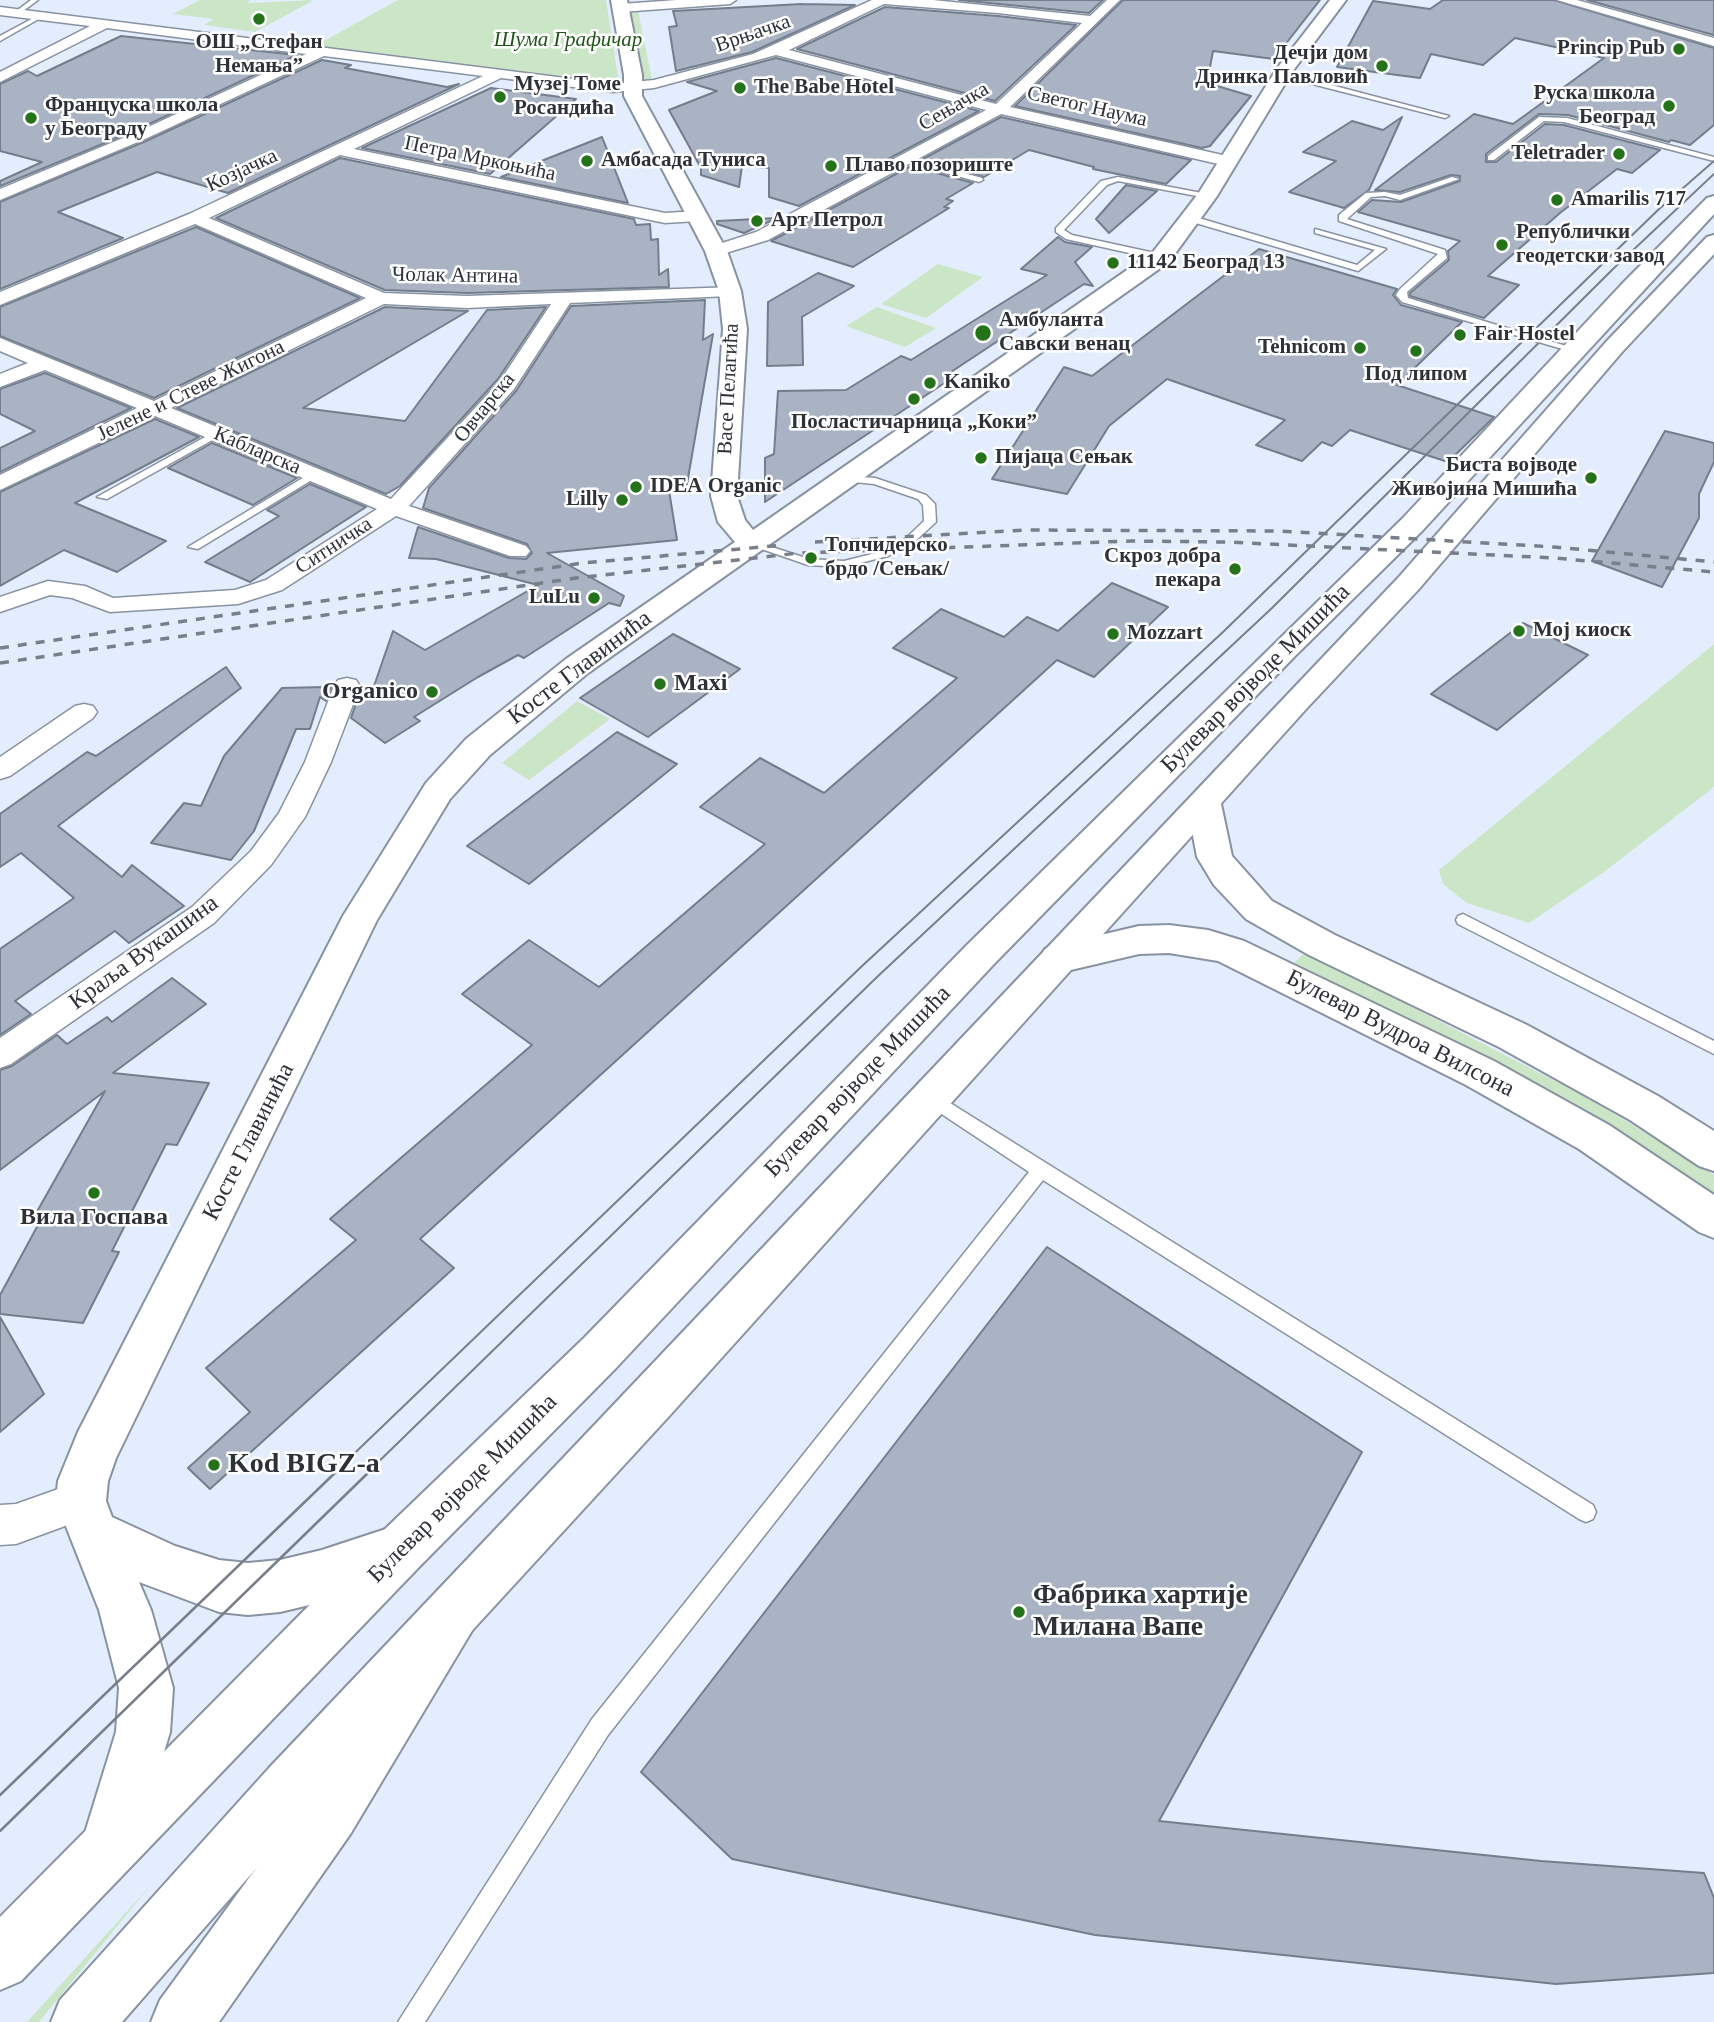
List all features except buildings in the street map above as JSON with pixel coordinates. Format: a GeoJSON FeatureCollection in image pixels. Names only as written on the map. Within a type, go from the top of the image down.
{"type":"FeatureCollection","features":[{"type":"Feature","properties":{"kind":"main road","name":"Косте Главинића"},"geometry":{"type":"LineString","coordinates":[[89,1519],[83,1480],[95,1449],[361,916],[438,790],[478,747],[577,666],[750,543],[848,479],[1161,257],[1192,219],[1279,79],[1338,0]]}},
{"type":"Feature","properties":{"kind":"main road","name":"Васе Пелагића"},"geometry":{"type":"LineString","coordinates":[[620,4],[633,75],[631,88],[637,106],[716,251],[730,291],[735,329],[724,496],[732,522],[750,543]]}},
{"type":"Feature","properties":{"kind":"main road","name":"Булевар војводе Мишића"},"geometry":{"type":"LineString","coordinates":[[0,1960],[401,1549],[600,1353],[989,946],[1285,648],[1412,525],[1714,202]]}},
{"type":"Feature","properties":{"kind":"main road","name":"Булевар војводе Мишића"},"geometry":{"type":"LineString","coordinates":[[82,2022],[289,1788],[654,1398],[929,1097],[1204,804],[1296,701],[1408,584],[1614,348],[1714,241]]}},
{"type":"Feature","properties":{"kind":"main road","name":"Булевар Вудроа Вилсона"},"geometry":{"type":"LineString","coordinates":[[1204,804],[1215,857],[1227,876],[1259,911],[1322,945],[1513,1037],[1644,1108],[1714,1153]]}},
{"type":"Feature","properties":{"kind":"main road","name":"Булевар Вудроа Вилсона"},"geometry":{"type":"LineString","coordinates":[[1058,959],[1139,940],[1159,939],[1208,944],[1231,951],[1514,1092],[1594,1136],[1714,1219]]}},
{"type":"Feature","properties":{"kind":"main road"},"geometry":{"type":"LineString","coordinates":[[89,1519],[168,1569],[219,1586],[248,1589],[279,1586],[322,1576],[401,1549]]}},
{"type":"Feature","properties":{"kind":"main road"},"geometry":{"type":"LineString","coordinates":[[89,1519],[125,1610],[146,1688],[145,1715],[135,1767],[109,1849]]}},
{"type":"Feature","properties":{"kind":"main road"},"geometry":{"type":"LineString","coordinates":[[182,2022],[331,1813],[458,1606]]}},
{"type":"Feature","properties":{"kind":"street"},"geometry":{"type":"LineString","coordinates":[[620,4],[730,0]]}},
{"type":"Feature","properties":{"kind":"street","name":"Врњачка"},"geometry":{"type":"LineString","coordinates":[[0,11],[597,87],[631,88],[726,66],[776,51],[883,0]]}},
{"type":"Feature","properties":{"kind":"street"},"geometry":{"type":"LineString","coordinates":[[883,0],[1091,20]]}},
{"type":"Feature","properties":{"kind":"street","name":"Сењачка"},"geometry":{"type":"LineString","coordinates":[[716,251],[762,236],[999,108],[1114,0]]}},
{"type":"Feature","properties":{"kind":"street"},"geometry":{"type":"LineString","coordinates":[[1563,0],[1714,42]]}},
{"type":"Feature","properties":{"kind":"street"},"geometry":{"type":"LineString","coordinates":[[1616,15],[1638,5]]}},
{"type":"Feature","properties":{"kind":"street"},"geometry":{"type":"LineString","coordinates":[[0,78],[105,24]]}},
{"type":"Feature","properties":{"kind":"street","name":"Светог Наума"},"geometry":{"type":"LineString","coordinates":[[776,51],[999,108],[1227,161]]}},
{"type":"Feature","properties":{"kind":"street"},"geometry":{"type":"LineString","coordinates":[[0,195],[140,136],[321,52]]}},
{"type":"Feature","properties":{"kind":"street","name":"Козјачка"},"geometry":{"type":"LineString","coordinates":[[0,299],[195,218],[500,74]]}},
{"type":"Feature","properties":{"kind":"street","name":"Петра Мркоњића"},"geometry":{"type":"LineString","coordinates":[[339,150],[477,181],[665,218],[696,216]]}},
{"type":"Feature","properties":{"kind":"street","name":"Чолак Антина"},"geometry":{"type":"LineString","coordinates":[[195,218],[381,298],[467,302],[730,291]]}},
{"type":"Feature","properties":{"kind":"street","name":"Јелене и Стеве Жигона"},"geometry":{"type":"LineString","coordinates":[[0,483],[381,298]]}},
{"type":"Feature","properties":{"kind":"street","name":"Овчарска"},"geometry":{"type":"LineString","coordinates":[[394,508],[437,466],[507,385],[564,299]]}},
{"type":"Feature","properties":{"kind":"street","name":"Кабларска"},"geometry":{"type":"LineString","coordinates":[[0,344],[394,508],[517,551]]}},
{"type":"Feature","properties":{"kind":"street"},"geometry":{"type":"LineString","coordinates":[[0,381],[44,363]]}},
{"type":"Feature","properties":{"kind":"street","name":"Ситничка"},"geometry":{"type":"LineString","coordinates":[[0,605],[23,594],[48,588],[77,591],[110,605],[239,597],[274,585],[394,508]]}},
{"type":"Feature","properties":{"kind":"street","name":"Краља Вукашина"},"geometry":{"type":"LineString","coordinates":[[0,1055],[203,915],[232,889],[261,858],[291,817],[318,762],[347,686]]}},
{"type":"Feature","properties":{"kind":"street"},"geometry":{"type":"LineString","coordinates":[[0,770],[84,712]]}},
{"type":"Feature","properties":{"kind":"street"},"geometry":{"type":"LineString","coordinates":[[0,1525],[89,1519]]}},
{"type":"Feature","properties":{"kind":"lane"},"geometry":{"type":"LineString","coordinates":[[17,13],[35,0]]}},
{"type":"Feature","properties":{"kind":"lane"},"geometry":{"type":"LineString","coordinates":[[0,39],[41,16]]}},
{"type":"Feature","properties":{"kind":"lane"},"geometry":{"type":"LineString","coordinates":[[1279,79],[1312,82],[1445,116]]}},
{"type":"Feature","properties":{"kind":"lane"},"geometry":{"type":"LineString","coordinates":[[1491,158],[1542,119],[1564,120],[1714,159]]}},
{"type":"Feature","properties":{"kind":"lane"},"geometry":{"type":"LineString","coordinates":[[906,159],[979,180]]}},
{"type":"Feature","properties":{"kind":"lane"},"geometry":{"type":"LineString","coordinates":[[1161,257],[1069,237],[1059,230],[1104,183],[1118,179],[1207,196]]}},
{"type":"Feature","properties":{"kind":"lane"},"geometry":{"type":"LineString","coordinates":[[1455,179],[1400,198],[1385,194],[1369,195],[1342,217],[1343,221],[1442,252],[1444,256],[1403,291],[1401,296],[1405,300],[1573,351]]}},
{"type":"Feature","properties":{"kind":"lane"},"geometry":{"type":"LineString","coordinates":[[1192,219],[1358,268],[1382,249],[1318,231]]}},
{"type":"Feature","properties":{"kind":"lane"},"geometry":{"type":"LineString","coordinates":[[103,497],[218,434]]}},
{"type":"Feature","properties":{"kind":"lane"},"geometry":{"type":"LineString","coordinates":[[194,547],[315,475]]}},
{"type":"Feature","properties":{"kind":"lane"},"geometry":{"type":"LineString","coordinates":[[750,543],[808,562],[844,564],[884,554],[907,543],[930,522],[929,503],[922,497],[875,481],[848,479]]}},
{"type":"Feature","properties":{"kind":"lane"},"geometry":{"type":"LineString","coordinates":[[1463,920],[1714,1048]]}},
{"type":"Feature","properties":{"kind":"lane"},"geometry":{"type":"LineString","coordinates":[[929,1097],[1586,1512]]}},
{"type":"Feature","properties":{"kind":"lane"},"geometry":{"type":"LineString","coordinates":[[411,2022],[600,1727],[1041,1170]]}},
{"type":"Feature","properties":{"kind":"green space"},"geometry":{"type":"Polygon","coordinates":[[[200,0],[250,0],[248,3],[314,0],[255,32],[204,25],[214,19],[173,14],[200,0]]]}},
{"type":"Feature","properties":{"kind":"green space","name":"Шума Графичар"},"geometry":{"type":"Polygon","coordinates":[[[398,0],[606,0],[618,76],[611,85],[313,47],[398,0]]]}},
{"type":"Feature","properties":{"kind":"green space"},"geometry":{"type":"Polygon","coordinates":[[[638,10],[652,80],[645,80],[638,73],[627,12],[638,10]]]}},
{"type":"Feature","properties":{"kind":"green space"},"geometry":{"type":"Polygon","coordinates":[[[938,264],[983,277],[926,318],[881,304],[938,264]]]}},
{"type":"Feature","properties":{"kind":"green space"},"geometry":{"type":"Polygon","coordinates":[[[877,307],[936,328],[905,347],[846,326],[877,307]]]}},
{"type":"Feature","properties":{"kind":"green space"},"geometry":{"type":"Polygon","coordinates":[[[1714,644],[1714,787],[1604,872],[1529,923],[1467,903],[1443,884],[1439,870],[1714,644]]]}},
{"type":"Feature","properties":{"kind":"green space"},"geometry":{"type":"Polygon","coordinates":[[[577,701],[610,719],[529,780],[502,763],[577,701]]]}},
{"type":"Feature","properties":{"kind":"green space"},"geometry":{"type":"Polygon","coordinates":[[[1305,952],[1590,1099],[1714,1175],[1714,1200],[1292,965],[1305,952]]]}},
{"type":"Feature","properties":{"kind":"green space"},"geometry":{"type":"Polygon","coordinates":[[[150,1886],[39,2022],[27,2022],[150,1886]]]}},
{"type":"Feature","properties":{"kind":"tram line"},"geometry":{"type":"LineString","coordinates":[[336,1471],[861,967],[1223,632],[1658,210],[1714,161]]}},
{"type":"Feature","properties":{"kind":"tram line"},"geometry":{"type":"LineString","coordinates":[[369,1471],[877,977],[1272,608],[1613,269],[1714,174]]}},
{"type":"Feature","properties":{"kind":"tram line"},"geometry":{"type":"LineString","coordinates":[[0,1795],[338,1470]]}},
{"type":"Feature","properties":{"kind":"tram line"},"geometry":{"type":"LineString","coordinates":[[0,1831],[371,1470]]}},
{"type":"Feature","properties":{"kind":"railway"},"geometry":{"type":"LineString","coordinates":[[815,542],[1024,530],[1279,531],[1554,547],[1714,562]]}},
{"type":"Feature","properties":{"kind":"railway"},"geometry":{"type":"LineString","coordinates":[[0,663],[576,578],[799,553],[1131,541],[1227,542],[1554,558],[1714,572]]}},
{"type":"Feature","properties":{"kind":"railway"},"geometry":{"type":"LineString","coordinates":[[0,648],[583,563],[784,545]]}},
{"type":"Feature","properties":{"kind":"place","name":"ОШ „Стефан Немања”"},"geometry":{"type":"Point","coordinates":[259,19]}},
{"type":"Feature","properties":{"kind":"place","name":"Princip Pub"},"geometry":{"type":"Point","coordinates":[1679,49]}},
{"type":"Feature","properties":{"kind":"place","name":"Дечји дом Дринка Павловић"},"geometry":{"type":"Point","coordinates":[1382,66]}},
{"type":"Feature","properties":{"kind":"place","name":"The Babe Hotel"},"geometry":{"type":"Point","coordinates":[740,88]}},
{"type":"Feature","properties":{"kind":"place","name":"Музеј Томе Росандића"},"geometry":{"type":"Point","coordinates":[500,97]}},
{"type":"Feature","properties":{"kind":"place","name":"Руска школа Београд"},"geometry":{"type":"Point","coordinates":[1669,106]}},
{"type":"Feature","properties":{"kind":"place","name":"Француска школа у Београду"},"geometry":{"type":"Point","coordinates":[31,118]}},
{"type":"Feature","properties":{"kind":"place","name":"Teletrader"},"geometry":{"type":"Point","coordinates":[1619,154]}},
{"type":"Feature","properties":{"kind":"place","name":"Амбасада Туниса"},"geometry":{"type":"Point","coordinates":[587,161]}},
{"type":"Feature","properties":{"kind":"place","name":"Плаво позориште"},"geometry":{"type":"Point","coordinates":[831,166]}},
{"type":"Feature","properties":{"kind":"place","name":"Amarilis 717"},"geometry":{"type":"Point","coordinates":[1557,200]}},
{"type":"Feature","properties":{"kind":"place","name":"Арт Петрол"},"geometry":{"type":"Point","coordinates":[757,221]}},
{"type":"Feature","properties":{"kind":"place","name":"Републички геодетски завод"},"geometry":{"type":"Point","coordinates":[1502,245]}},
{"type":"Feature","properties":{"kind":"place","name":"11142 Београд 13"},"geometry":{"type":"Point","coordinates":[1113,263]}},
{"type":"Feature","properties":{"kind":"place","name":"Амбуланта Савски венац"},"geometry":{"type":"Point","coordinates":[983,333]}},
{"type":"Feature","properties":{"kind":"place","name":"Fair Hostel"},"geometry":{"type":"Point","coordinates":[1460,335]}},
{"type":"Feature","properties":{"kind":"place","name":"Tehnicom"},"geometry":{"type":"Point","coordinates":[1360,348]}},
{"type":"Feature","properties":{"kind":"place","name":"Под липом"},"geometry":{"type":"Point","coordinates":[1416,351]}},
{"type":"Feature","properties":{"kind":"place","name":"Kaniko"},"geometry":{"type":"Point","coordinates":[930,383]}},
{"type":"Feature","properties":{"kind":"place","name":"Посластичарница „Коки”"},"geometry":{"type":"Point","coordinates":[914,399]}},
{"type":"Feature","properties":{"kind":"place","name":"Пијаца Сењак"},"geometry":{"type":"Point","coordinates":[981,458]}},
{"type":"Feature","properties":{"kind":"place","name":"Биста војводе Живојина Мишића"},"geometry":{"type":"Point","coordinates":[1591,478]}},
{"type":"Feature","properties":{"kind":"place","name":"IDEA Organic"},"geometry":{"type":"Point","coordinates":[636,487]}},
{"type":"Feature","properties":{"kind":"place","name":"Lilly"},"geometry":{"type":"Point","coordinates":[622,500]}},
{"type":"Feature","properties":{"kind":"place","name":"Топчидерско брдо /Сењак/"},"geometry":{"type":"Point","coordinates":[811,558]}},
{"type":"Feature","properties":{"kind":"place","name":"Скроз добра пекара"},"geometry":{"type":"Point","coordinates":[1235,569]}},
{"type":"Feature","properties":{"kind":"place","name":"LuLu"},"geometry":{"type":"Point","coordinates":[594,598]}},
{"type":"Feature","properties":{"kind":"place","name":"Мој киоск"},"geometry":{"type":"Point","coordinates":[1519,631]}},
{"type":"Feature","properties":{"kind":"place","name":"Mozzart"},"geometry":{"type":"Point","coordinates":[1113,634]}},
{"type":"Feature","properties":{"kind":"place","name":"Maxi"},"geometry":{"type":"Point","coordinates":[660,684]}},
{"type":"Feature","properties":{"kind":"place","name":"Organico"},"geometry":{"type":"Point","coordinates":[432,692]}},
{"type":"Feature","properties":{"kind":"place","name":"Вила Госпава"},"geometry":{"type":"Point","coordinates":[94,1193]}},
{"type":"Feature","properties":{"kind":"place","name":"Kod BIGZ-a"},"geometry":{"type":"Point","coordinates":[214,1465]}},
{"type":"Feature","properties":{"kind":"place","name":"Фабрика хартије Милана Вапе"},"geometry":{"type":"Point","coordinates":[1019,1612]}}]}
